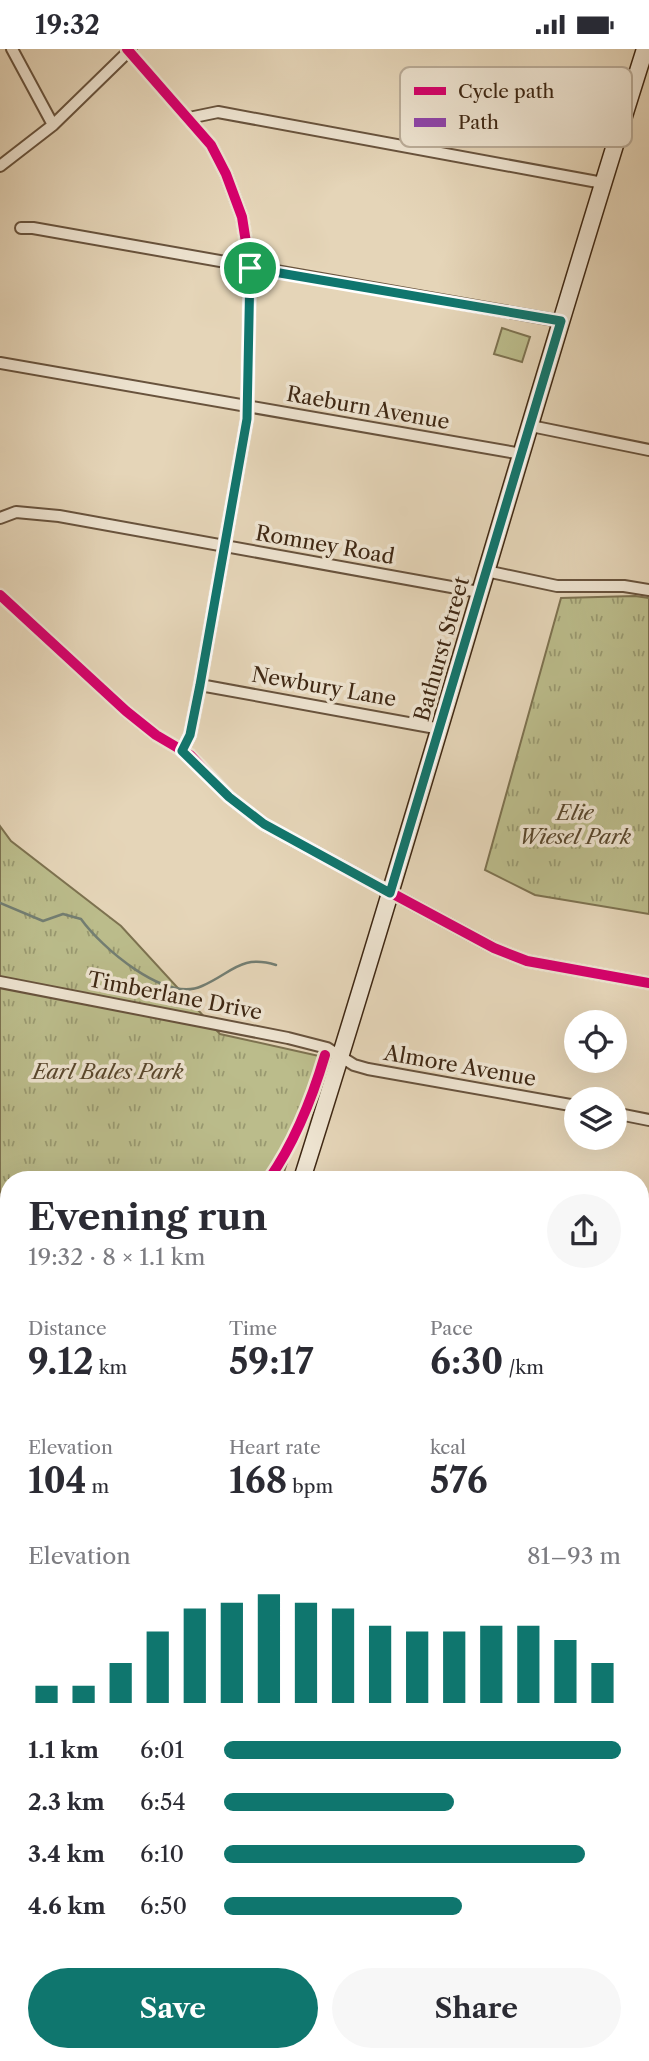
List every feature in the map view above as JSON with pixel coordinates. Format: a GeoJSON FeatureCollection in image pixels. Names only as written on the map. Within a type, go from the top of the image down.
{"type":"FeatureCollection","features":[{"type":"Feature","properties":{"kind":"main road","name":"Bathurst Street"},"geometry":{"type":"LineString","coordinates":[[632,90],[645,49]]}},
{"type":"Feature","properties":{"kind":"main road","name":"Bathurst Street"},"geometry":{"type":"LineString","coordinates":[[305,1171],[441,729],[479,592],[614,147]]}},
{"type":"Feature","properties":{"kind":"street"},"geometry":{"type":"LineString","coordinates":[[12,49],[53,125]]}},
{"type":"Feature","properties":{"kind":"street"},"geometry":{"type":"LineString","coordinates":[[0,166],[53,125],[129,50],[211,145],[226,174],[242,217],[250,268],[247,407],[226,548],[190,735],[182,751]]}},
{"type":"Feature","properties":{"kind":"street"},"geometry":{"type":"LineString","coordinates":[[189,118],[218,112],[400,146]]}},
{"type":"Feature","properties":{"kind":"street"},"geometry":{"type":"LineString","coordinates":[[408,147],[603,183]]}},
{"type":"Feature","properties":{"kind":"street"},"geometry":{"type":"LineString","coordinates":[[21,228],[561,321]]}},
{"type":"Feature","properties":{"kind":"street","name":"Raeburn Avenue"},"geometry":{"type":"LineString","coordinates":[[0,363],[522,454]]}},
{"type":"Feature","properties":{"kind":"street"},"geometry":{"type":"LineString","coordinates":[[531,426],[649,450]]}},
{"type":"Feature","properties":{"kind":"street","name":"Romney Road"},"geometry":{"type":"LineString","coordinates":[[0,518],[16,512],[59,516],[479,592]]}},
{"type":"Feature","properties":{"kind":"street"},"geometry":{"type":"LineString","coordinates":[[486,571],[557,586],[624,586],[649,590]]}},
{"type":"Feature","properties":{"kind":"street"},"geometry":{"type":"LineString","coordinates":[[0,595],[126,711],[182,751],[229,797],[264,824],[495,948],[527,961],[649,983]]}},
{"type":"Feature","properties":{"kind":"street","name":"Newbury Lane"},"geometry":{"type":"LineString","coordinates":[[200,685],[441,729]]}},
{"type":"Feature","properties":{"kind":"street","name":"Timberlane Drive"},"geometry":{"type":"LineString","coordinates":[[0,982],[288,1038],[327,1048],[341,1056]]}},
{"type":"Feature","properties":{"kind":"street","name":"Almore Avenue"},"geometry":{"type":"LineString","coordinates":[[341,1056],[354,1065],[368,1069],[564,1104]]}},
{"type":"Feature","properties":{"kind":"street"},"geometry":{"type":"LineString","coordinates":[[627,1116],[649,1120]]}},
{"type":"Feature","properties":{"kind":"green space"},"geometry":{"type":"Polygon","coordinates":[[[502,328],[530,337],[522,362],[494,354],[502,328]]]}},
{"type":"Feature","properties":{"kind":"green space","name":"Elie Wiesel Park"},"geometry":{"type":"Polygon","coordinates":[[[561,598],[649,598],[649,914],[535,895],[485,870],[561,598]]]}},
{"type":"Feature","properties":{"kind":"green space","name":"Earl Bales Park"},"geometry":{"type":"Polygon","coordinates":[[[0,826],[11,841],[121,926],[220,1034],[319,1056],[284,1171],[0,1171],[0,826]]]}},
{"type":"Feature","properties":{"kind":"waterway"},"geometry":{"type":"LineString","coordinates":[[0,903],[43,921],[63,914],[81,919],[118,957],[153,980],[170,987],[187,989],[202,986],[245,963],[264,962],[276,965]]}},
{"type":"Feature","properties":{"kind":"cycle path"},"geometry":{"type":"LineString","coordinates":[[127,49],[211,145],[226,174],[242,217],[250,268],[247,419],[200,685],[190,735],[182,751]]}},
{"type":"Feature","properties":{"kind":"cycle path"},"geometry":{"type":"LineString","coordinates":[[0,595],[126,711],[156,735],[190,755],[229,797],[263,824],[494,948],[527,961],[649,983]]}},
{"type":"Feature","properties":{"kind":"cycle path"},"geometry":{"type":"LineString","coordinates":[[274,1171],[302,1120],[325,1055]]}},
{"type":"Feature","properties":{"kind":"route"},"geometry":{"type":"LineString","coordinates":[[250,268],[561,321],[390,893],[264,824],[229,797],[190,755],[182,751],[190,735],[200,685],[247,419],[250,268]]}}]}
